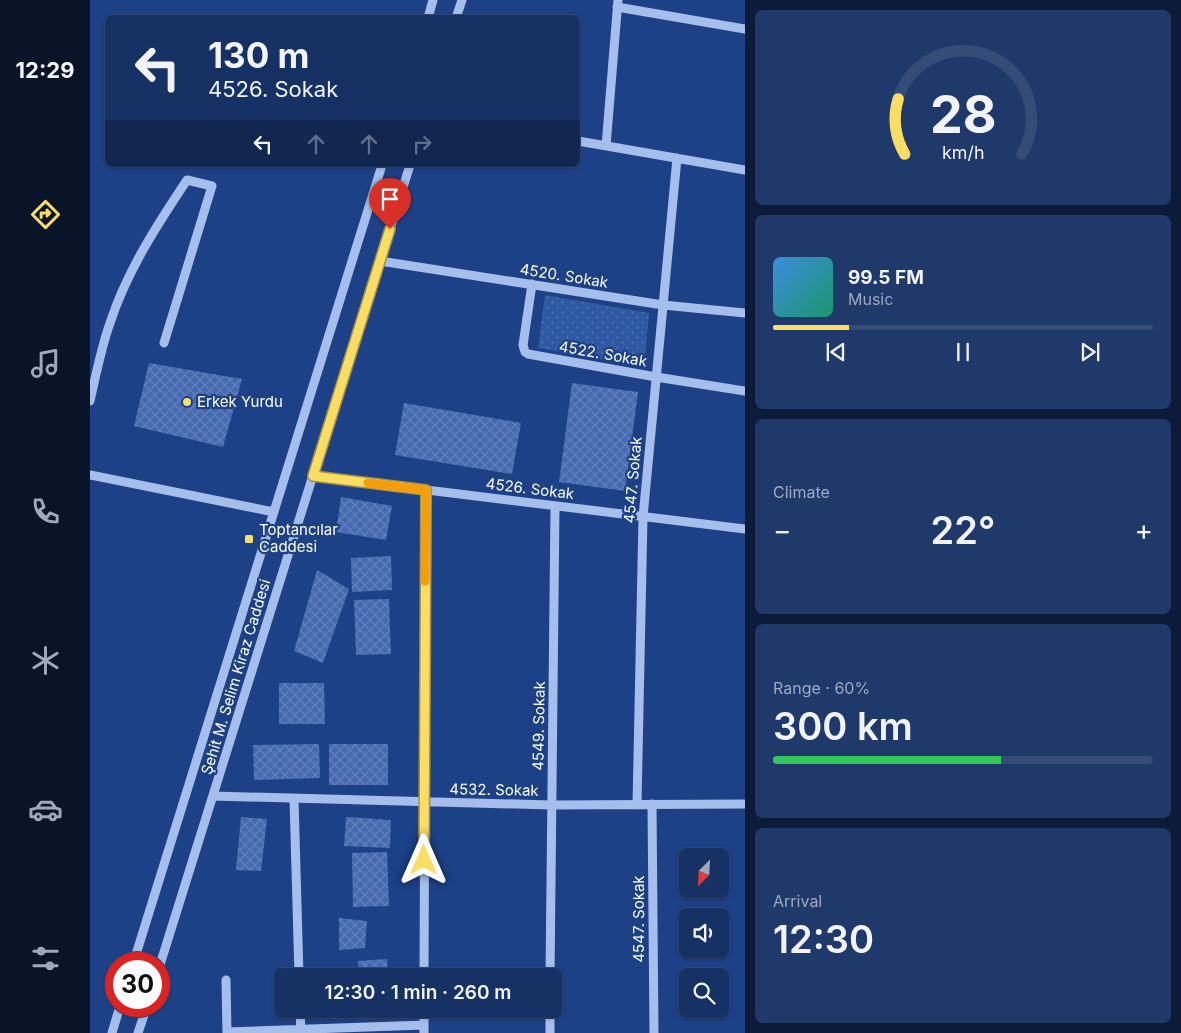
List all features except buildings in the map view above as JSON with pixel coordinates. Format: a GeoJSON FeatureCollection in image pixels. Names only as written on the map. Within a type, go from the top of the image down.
{"type":"FeatureCollection","features":[{"type":"Feature","properties":{"kind":"street"},"geometry":{"type":"LineString","coordinates":[[429,15],[433,0]]}},
{"type":"Feature","properties":{"kind":"street"},"geometry":{"type":"LineString","coordinates":[[457,15],[462,0]]}},
{"type":"Feature","properties":{"kind":"street"},"geometry":{"type":"LineString","coordinates":[[606,146],[618,4],[745,29]]}},
{"type":"Feature","properties":{"kind":"street"},"geometry":{"type":"LineString","coordinates":[[580,141],[745,170]]}},
{"type":"Feature","properties":{"kind":"street","name":"4547. Sokak"},"geometry":{"type":"LineString","coordinates":[[637,804],[643,517],[677,158]]}},
{"type":"Feature","properties":{"kind":"street","name":"Şehit M. Selim Kiraz Caddesi"},"geometry":{"type":"LineString","coordinates":[[137,952],[381,167]]}},
{"type":"Feature","properties":{"kind":"street","name":"Şehit M. Selim Kiraz Caddesi"},"geometry":{"type":"LineString","coordinates":[[164,952],[409,167]]}},
{"type":"Feature","properties":{"kind":"street"},"geometry":{"type":"LineString","coordinates":[[90,401],[109,324],[119,299],[143,249],[187,180],[212,186],[164,343]]}},
{"type":"Feature","properties":{"kind":"street","name":"4520. Sokak"},"geometry":{"type":"LineString","coordinates":[[380,261],[663,305],[745,313]]}},
{"type":"Feature","properties":{"kind":"street","name":"4522. Sokak"},"geometry":{"type":"LineString","coordinates":[[532,284],[523,345],[525,352],[531,356],[656,378],[745,390]]}},
{"type":"Feature","properties":{"kind":"street"},"geometry":{"type":"LineString","coordinates":[[90,474],[274,512]]}},
{"type":"Feature","properties":{"kind":"street","name":"4526. Sokak"},"geometry":{"type":"LineString","coordinates":[[313,476],[745,529]]}},
{"type":"Feature","properties":{"kind":"street"},"geometry":{"type":"LineString","coordinates":[[424,968],[426,490]]}},
{"type":"Feature","properties":{"kind":"street","name":"4549. Sokak"},"geometry":{"type":"LineString","coordinates":[[550,968],[555,506]]}},
{"type":"Feature","properties":{"kind":"street","name":"4532. Sokak"},"geometry":{"type":"LineString","coordinates":[[212,796],[551,805],[745,804]]}},
{"type":"Feature","properties":{"kind":"street"},"geometry":{"type":"LineString","coordinates":[[294,798],[300,968]]}},
{"type":"Feature","properties":{"kind":"street","name":"4547. Sokak"},"geometry":{"type":"LineString","coordinates":[[652,804],[654,1033]]}},
{"type":"Feature","properties":{"kind":"street"},"geometry":{"type":"LineString","coordinates":[[226,980],[227,1032],[424,1029]]}},
{"type":"Feature","properties":{"kind":"street"},"geometry":{"type":"LineString","coordinates":[[112,1033],[117,1017]]}},
{"type":"Feature","properties":{"kind":"street"},"geometry":{"type":"LineString","coordinates":[[138,1033],[143,1017]]}},
{"type":"Feature","properties":{"kind":"street"},"geometry":{"type":"LineString","coordinates":[[300,1018],[301,1031]]}},
{"type":"Feature","properties":{"kind":"street"},"geometry":{"type":"LineString","coordinates":[[550,1018],[550,1033]]}},
{"type":"Feature","properties":{"kind":"shaded area"},"geometry":{"type":"Polygon","coordinates":[[[545,295],[649,313],[644,367],[538,348],[545,295]]]}},
{"type":"Feature","properties":{"kind":"slow traffic"},"geometry":{"type":"LineString","coordinates":[[368,483],[426,490],[425,581]]}},
{"type":"Feature","properties":{"kind":"place","name":"Erkek Yurdu"},"geometry":{"type":"Point","coordinates":[187,402]}},
{"type":"Feature","properties":{"kind":"place","name":"Toptancılar Caddesi"},"geometry":{"type":"Point","coordinates":[249,539]}},
{"type":"Feature","properties":{"kind":"route"},"geometry":{"type":"LineString","coordinates":[[390,229],[313,476],[426,490],[424,860]]}}]}
